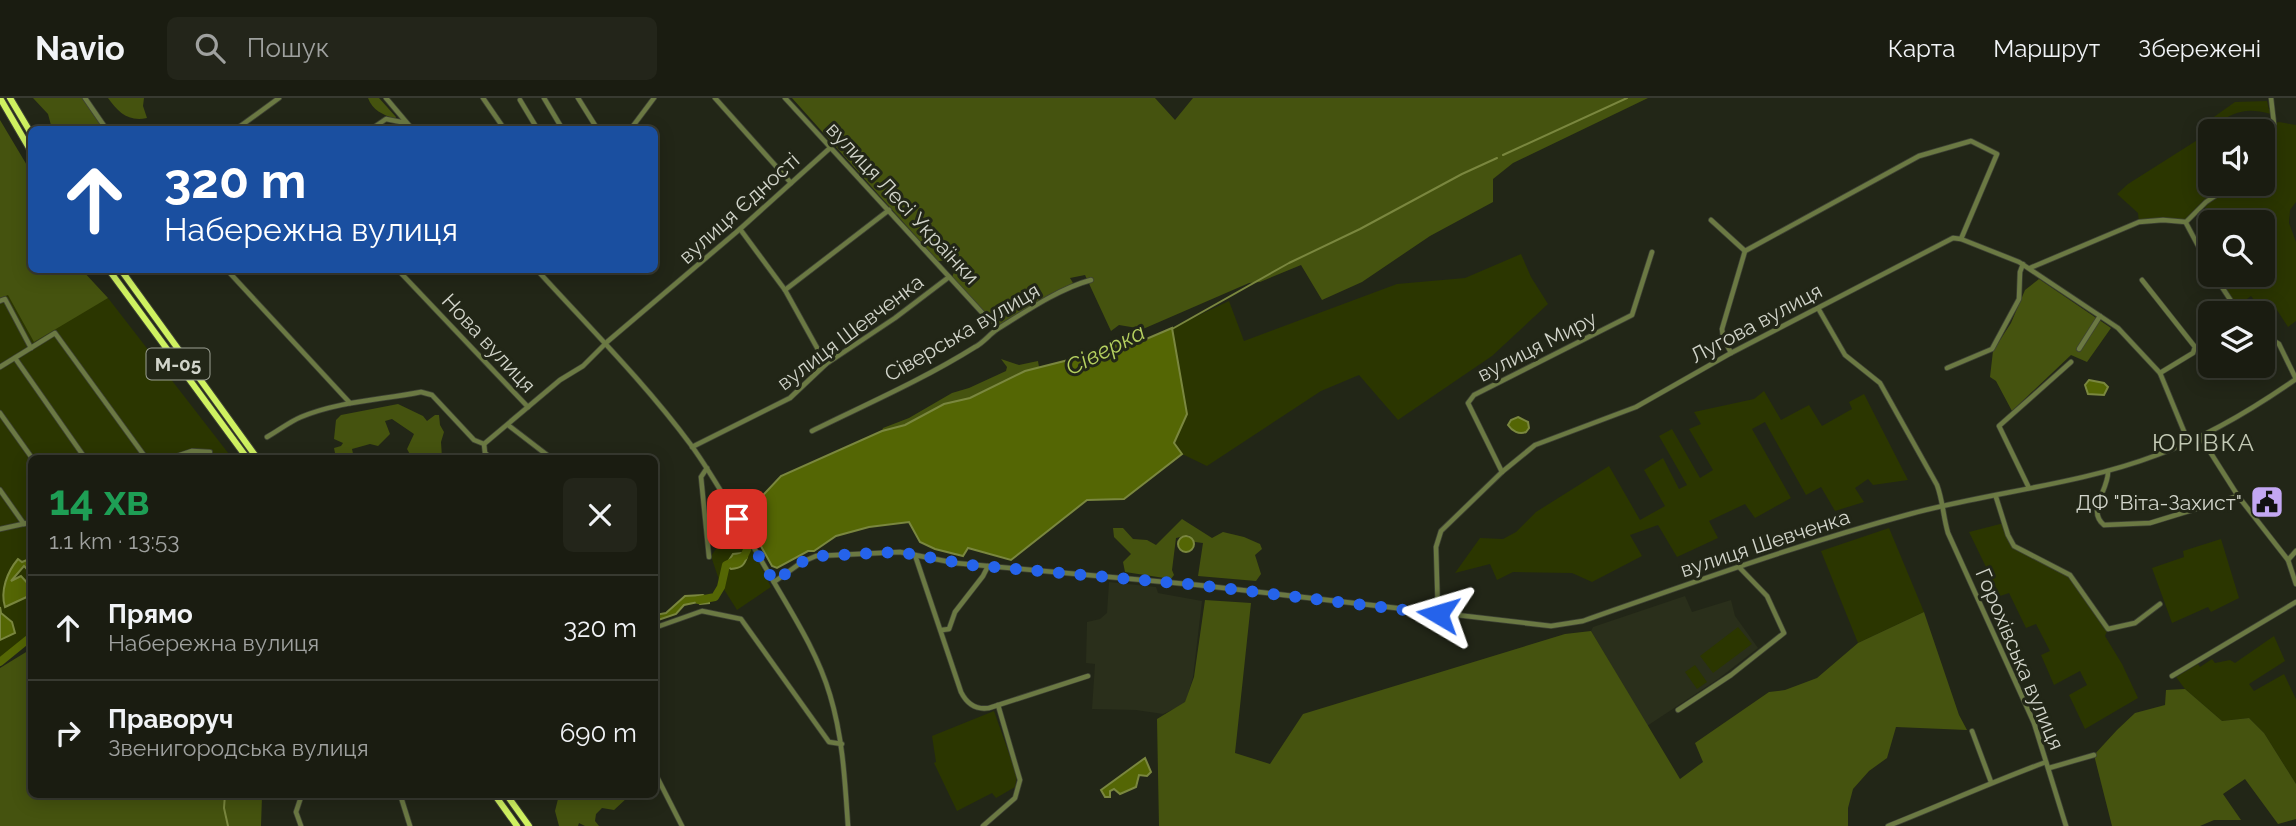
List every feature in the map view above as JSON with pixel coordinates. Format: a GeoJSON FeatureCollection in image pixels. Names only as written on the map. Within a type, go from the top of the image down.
{"type":"FeatureCollection","features":[{"type":"Feature","properties":{"kind":"highway"},"geometry":{"type":"LineString","coordinates":[[0,98],[28,146]]}},
{"type":"Feature","properties":{"kind":"highway"},"geometry":{"type":"LineString","coordinates":[[10,98],[28,128]]}},
{"type":"Feature","properties":{"kind":"highway","name":"М-05"},"geometry":{"type":"LineString","coordinates":[[111,273],[245,455]]}},
{"type":"Feature","properties":{"kind":"highway","name":"М-05"},"geometry":{"type":"LineString","coordinates":[[123,273],[255,455]]}},
{"type":"Feature","properties":{"kind":"highway"},"geometry":{"type":"LineString","coordinates":[[497,798],[517,826]]}},
{"type":"Feature","properties":{"kind":"highway"},"geometry":{"type":"LineString","coordinates":[[509,798],[529,826]]}},
{"type":"Feature","properties":{"kind":"street"},"geometry":{"type":"LineString","coordinates":[[85,98],[104,126]]}},
{"type":"Feature","properties":{"kind":"street"},"geometry":{"type":"LineString","coordinates":[[240,126],[279,98]]}},
{"type":"Feature","properties":{"kind":"street"},"geometry":{"type":"LineString","coordinates":[[386,98],[410,126]]}},
{"type":"Feature","properties":{"kind":"street"},"geometry":{"type":"LineString","coordinates":[[483,98],[502,126]]}},
{"type":"Feature","properties":{"kind":"street"},"geometry":{"type":"LineString","coordinates":[[544,98],[561,126]]}},
{"type":"Feature","properties":{"kind":"street"},"geometry":{"type":"LineString","coordinates":[[578,98],[596,126]]}},
{"type":"Feature","properties":{"kind":"street"},"geometry":{"type":"LineString","coordinates":[[632,126],[654,98]]}},
{"type":"Feature","properties":{"kind":"street"},"geometry":{"type":"LineString","coordinates":[[715,98],[791,183]]}},
{"type":"Feature","properties":{"kind":"street","name":"вулиця Лесі Українки"},"geometry":{"type":"LineString","coordinates":[[785,98],[997,330]]}},
{"type":"Feature","properties":{"kind":"street"},"geometry":{"type":"LineString","coordinates":[[2271,98],[2273,119]]}},
{"type":"Feature","properties":{"kind":"street"},"geometry":{"type":"LineString","coordinates":[[520,100],[536,126]]}},
{"type":"Feature","properties":{"kind":"street"},"geometry":{"type":"LineString","coordinates":[[376,126],[386,119],[407,123]]}},
{"type":"Feature","properties":{"kind":"street"},"geometry":{"type":"LineString","coordinates":[[1731,353],[1722,329],[1745,251],[1919,156],[1971,141],[1997,155],[1961,239],[2023,264],[2118,328],[2160,373],[2188,441]]}},
{"type":"Feature","properties":{"kind":"street","name":"вулиця Єдності"},"geometry":{"type":"LineString","coordinates":[[605,345],[830,148]]}},
{"type":"Feature","properties":{"kind":"street"},"geometry":{"type":"LineString","coordinates":[[2030,268],[2139,222],[2186,222],[2215,196]]}},
{"type":"Feature","properties":{"kind":"street"},"geometry":{"type":"LineString","coordinates":[[785,290],[889,210]]}},
{"type":"Feature","properties":{"kind":"street"},"geometry":{"type":"LineString","coordinates":[[1711,220],[1745,251]]}},
{"type":"Feature","properties":{"kind":"street"},"geometry":{"type":"LineString","coordinates":[[2186,222],[2198,245]]}},
{"type":"Feature","properties":{"kind":"street"},"geometry":{"type":"LineString","coordinates":[[740,229],[785,290],[826,364]]}},
{"type":"Feature","properties":{"kind":"street","name":"Лугова вулиця"},"geometry":{"type":"LineString","coordinates":[[1438,614],[1436,547],[1441,531],[1502,472],[1541,441],[1636,407],[1731,353],[1953,238],[1961,239]]}},
{"type":"Feature","properties":{"kind":"street","name":"вулиця Миру"},"geometry":{"type":"LineString","coordinates":[[1502,472],[1468,403],[1474,396],[1632,315],[1652,252]]}},
{"type":"Feature","properties":{"kind":"street"},"geometry":{"type":"LineString","coordinates":[[1947,368],[1992,349],[2019,299],[2023,264]]}},
{"type":"Feature","properties":{"kind":"street"},"geometry":{"type":"LineString","coordinates":[[230,273],[350,403]]}},
{"type":"Feature","properties":{"kind":"street","name":"Нова вулиця"},"geometry":{"type":"LineString","coordinates":[[401,273],[528,407]]}},
{"type":"Feature","properties":{"kind":"street"},"geometry":{"type":"LineString","coordinates":[[540,273],[692,447],[774,582],[820,666],[831,696],[842,744],[848,826]]}},
{"type":"Feature","properties":{"kind":"street","name":"вулиця Шевченка"},"geometry":{"type":"LineString","coordinates":[[692,447],[790,398],[826,364],[950,277]]}},
{"type":"Feature","properties":{"kind":"street"},"geometry":{"type":"LineString","coordinates":[[2142,279],[2195,346],[2193,353],[2160,373]]}},
{"type":"Feature","properties":{"kind":"street","name":"Сіверська вулиця"},"geometry":{"type":"LineString","coordinates":[[812,431],[930,372],[978,346],[997,330],[1035,306],[1091,280]]}},
{"type":"Feature","properties":{"kind":"street"},"geometry":{"type":"LineString","coordinates":[[3,300],[31,348]]}},
{"type":"Feature","properties":{"kind":"street","name":"Горохівська вулиця"},"geometry":{"type":"LineString","coordinates":[[1818,308],[1845,355],[1881,383],[1932,476],[1943,502],[1942,511],[1948,533],[2034,723],[2066,826]]}},
{"type":"Feature","properties":{"kind":"street"},"geometry":{"type":"LineString","coordinates":[[2079,349],[2100,316]]}},
{"type":"Feature","properties":{"kind":"street"},"geometry":{"type":"LineString","coordinates":[[0,367],[55,333],[144,455]]}},
{"type":"Feature","properties":{"kind":"street"},"geometry":{"type":"LineString","coordinates":[[2275,342],[2279,344],[2296,379]]}},
{"type":"Feature","properties":{"kind":"street","name":"Нова вулиця"},"geometry":{"type":"LineString","coordinates":[[484,443],[560,380],[583,366],[605,345]]}},
{"type":"Feature","properties":{"kind":"street"},"geometry":{"type":"LineString","coordinates":[[15,358],[83,455]]}},
{"type":"Feature","properties":{"kind":"street"},"geometry":{"type":"LineString","coordinates":[[2029,488],[1998,426],[2071,362]]}},
{"type":"Feature","properties":{"kind":"street","name":"вулиця Шевченка"},"geometry":{"type":"LineString","coordinates":[[774,582],[802,562],[825,554],[894,552],[988,566],[1224,588],[1551,626],[1583,621],[1826,538],[1943,506],[2108,471],[2158,455],[2243,414],[2296,379]]}},
{"type":"Feature","properties":{"kind":"street"},"geometry":{"type":"LineString","coordinates":[[267,437],[300,417],[350,403],[427,393],[474,440],[484,443],[487,455]]}},
{"type":"Feature","properties":{"kind":"street"},"geometry":{"type":"LineString","coordinates":[[0,414],[30,455]]}},
{"type":"Feature","properties":{"kind":"street","name":"Нова вулиця"},"geometry":{"type":"LineString","coordinates":[[508,425],[547,455]]}},
{"type":"Feature","properties":{"kind":"street"},"geometry":{"type":"LineString","coordinates":[[2200,436],[2238,496],[2288,560],[2296,584]]}},
{"type":"Feature","properties":{"kind":"street"},"geometry":{"type":"LineString","coordinates":[[180,455],[192,451],[210,452]]}},
{"type":"Feature","properties":{"kind":"street"},"geometry":{"type":"LineString","coordinates":[[707,468],[702,477],[709,557]]}},
{"type":"Feature","properties":{"kind":"street"},"geometry":{"type":"LineString","coordinates":[[2108,471],[2108,481],[2097,506],[2099,521],[2104,525],[2150,523],[2238,496]]}},
{"type":"Feature","properties":{"kind":"street"},"geometry":{"type":"LineString","coordinates":[[0,490],[24,524]]}},
{"type":"Feature","properties":{"kind":"street"},"geometry":{"type":"LineString","coordinates":[[1996,496],[2014,546],[2070,575],[2108,629],[2135,623],[2160,604]]}},
{"type":"Feature","properties":{"kind":"street"},"geometry":{"type":"LineString","coordinates":[[0,529],[28,523]]}},
{"type":"Feature","properties":{"kind":"street"},"geometry":{"type":"LineString","coordinates":[[2288,560],[2296,551]]}},
{"type":"Feature","properties":{"kind":"street"},"geometry":{"type":"LineString","coordinates":[[915,555],[965,699],[973,706],[980,709],[998,705],[1088,676]]}},
{"type":"Feature","properties":{"kind":"street"},"geometry":{"type":"LineString","coordinates":[[942,630],[949,629],[955,612],[988,566]]}},
{"type":"Feature","properties":{"kind":"street"},"geometry":{"type":"LineString","coordinates":[[1678,710],[1731,675],[1784,633],[1767,596],[1739,567]]}},
{"type":"Feature","properties":{"kind":"street"},"geometry":{"type":"LineString","coordinates":[[2172,676],[2296,602]]}},
{"type":"Feature","properties":{"kind":"street"},"geometry":{"type":"LineString","coordinates":[[658,627],[702,611],[741,619],[829,741],[842,744]]}},
{"type":"Feature","properties":{"kind":"street"},"geometry":{"type":"LineString","coordinates":[[983,826],[1015,798],[1020,780],[998,705]]}},
{"type":"Feature","properties":{"kind":"street"},"geometry":{"type":"LineString","coordinates":[[1972,732],[1991,782]]}},
{"type":"Feature","properties":{"kind":"street"},"geometry":{"type":"LineString","coordinates":[[2049,768],[2094,755]]}},
{"type":"Feature","properties":{"kind":"street"},"geometry":{"type":"LineString","coordinates":[[1888,826],[1972,793],[1991,782],[2046,762]]}},
{"type":"Feature","properties":{"kind":"street"},"geometry":{"type":"LineString","coordinates":[[658,779],[682,826]]}},
{"type":"Feature","properties":{"kind":"street"},"geometry":{"type":"LineString","coordinates":[[301,798],[296,812],[301,826]]}},
{"type":"Feature","properties":{"kind":"street"},"geometry":{"type":"LineString","coordinates":[[401,798],[410,826]]}},
{"type":"Feature","properties":{"kind":"shaded area"},"geometry":{"type":"Polygon","coordinates":[[[33,98],[87,98],[85,102],[102,126],[51,126],[48,114],[33,98]]]}},
{"type":"Feature","properties":{"kind":"shaded area"},"geometry":{"type":"Polygon","coordinates":[[[108,98],[144,98],[143,106],[147,118],[134,119],[124,115],[108,98]]]}},
{"type":"Feature","properties":{"kind":"shaded area"},"geometry":{"type":"Polygon","coordinates":[[[368,98],[379,98],[395,119],[375,109],[368,98]]]}},
{"type":"Feature","properties":{"kind":"shaded area"},"geometry":{"type":"Polygon","coordinates":[[[792,98],[1155,98],[1175,120],[1193,98],[1648,98],[1513,163],[1493,179],[1493,202],[1430,236],[1362,282],[1322,300],[1301,265],[1260,282],[1249,283],[1143,329],[1119,325],[1111,331],[1085,275],[1070,278],[1073,283],[1004,325],[993,325],[952,277],[957,266],[954,260],[938,261],[792,98]]]}},
{"type":"Feature","properties":{"kind":"shaded area"},"geometry":{"type":"Polygon","coordinates":[[[2267,101],[2269,109],[2273,110],[2274,119],[2270,119],[2271,114],[2254,111],[2241,112],[2223,119],[2211,119],[2235,102],[2267,101]]]}},
{"type":"Feature","properties":{"kind":"shaded area"},"geometry":{"type":"Polygon","coordinates":[[[0,120],[28,167],[28,273],[85,273],[108,298],[34,342],[8,295],[0,298],[0,120]]]}},
{"type":"Feature","properties":{"kind":"shaded area"},"geometry":{"type":"Polygon","coordinates":[[[2275,123],[2296,125],[2296,202],[2290,210],[2289,223],[2296,242],[2296,321],[2288,327],[2275,307],[2275,301],[2255,301],[2251,296],[2244,301],[2232,301],[2222,287],[2275,287],[2275,210],[2206,210],[2204,206],[2186,222],[2139,222],[2138,213],[2117,194],[2128,184],[2198,140],[2198,196],[2275,196],[2275,123]]]}},
{"type":"Feature","properties":{"kind":"shaded area"},"geometry":{"type":"Polygon","coordinates":[[[1521,254],[1531,277],[1548,304],[1492,356],[1398,420],[1359,375],[1321,391],[1207,466],[1182,454],[1174,443],[1187,414],[1172,328],[1229,301],[1244,341],[1397,284],[1465,278],[1521,254]]]}},
{"type":"Feature","properties":{"kind":"shaded area"},"geometry":{"type":"Polygon","coordinates":[[[2039,279],[2111,328],[2087,362],[2071,355],[2012,411],[1996,381],[1990,377],[1993,351],[2011,323],[2025,290],[2039,279]]]}},
{"type":"Feature","properties":{"kind":"shaded area"},"geometry":{"type":"Polygon","coordinates":[[[8,294],[79,313],[108,298],[230,455],[28,455],[28,630],[25,638],[0,657],[0,298],[8,294]]]}},
{"type":"Feature","properties":{"kind":"shaded area"},"geometry":{"type":"Polygon","coordinates":[[[1001,359],[1019,365],[1038,361],[1039,367],[970,398],[944,404],[905,425],[882,431],[883,428],[909,418],[952,393],[1006,371],[1007,367],[1001,359]]]}},
{"type":"Feature","properties":{"kind":"shaded area"},"geometry":{"type":"Polygon","coordinates":[[[1764,391],[1781,420],[1809,405],[1822,426],[1852,409],[1849,402],[1864,394],[1908,480],[1873,485],[1868,479],[1855,488],[1864,502],[1835,511],[1821,487],[1806,495],[1765,422],[1752,429],[1791,498],[1755,518],[1745,504],[1709,521],[1718,538],[1677,557],[1658,525],[1630,535],[1642,556],[1592,582],[1572,573],[1513,572],[1497,580],[1490,564],[1455,573],[1480,538],[1503,539],[1516,532],[1536,512],[1609,466],[1640,520],[1665,506],[1644,470],[1663,458],[1679,489],[1687,485],[1659,436],[1672,429],[1700,478],[1713,470],[1689,429],[1701,424],[1694,412],[1754,399],[1764,391]]]}},
{"type":"Feature","properties":{"kind":"shaded area"},"geometry":{"type":"Polygon","coordinates":[[[398,404],[423,416],[427,421],[439,415],[444,432],[442,455],[410,455],[407,449],[414,434],[392,419],[385,421],[390,434],[378,446],[370,444],[352,449],[353,455],[335,455],[334,448],[343,443],[334,439],[336,420],[341,415],[398,404]]]}},
{"type":"Feature","properties":{"kind":"shaded area"},"geometry":{"type":"Polygon","coordinates":[[[737,519],[771,587],[737,610],[720,583],[711,556],[737,519]]]}},
{"type":"Feature","properties":{"kind":"shaded area"},"geometry":{"type":"Polygon","coordinates":[[[1182,519],[1212,538],[1223,532],[1260,544],[1262,549],[1255,555],[1261,574],[1256,581],[1198,576],[1203,543],[1195,542],[1189,535],[1176,538],[1172,570],[1174,575],[1171,579],[1125,572],[1123,562],[1131,554],[1114,537],[1113,528],[1123,528],[1133,539],[1147,540],[1156,545],[1182,519]]]}},
{"type":"Feature","properties":{"kind":"shaded area"},"geometry":{"type":"Polygon","coordinates":[[[2004,523],[2014,546],[2064,570],[2108,629],[2105,636],[2138,698],[2085,729],[2069,695],[2087,685],[2080,671],[2054,685],[2041,655],[2050,651],[2036,624],[2026,628],[2009,593],[2000,596],[1969,532],[2004,523]]]}},
{"type":"Feature","properties":{"kind":"shaded area"},"geometry":{"type":"Polygon","coordinates":[[[1889,528],[1924,612],[1858,643],[1821,551],[1889,528]]]}},
{"type":"Feature","properties":{"kind":"shaded area"},"geometry":{"type":"Polygon","coordinates":[[[2221,539],[2239,598],[2211,612],[2208,607],[2172,623],[2152,568],[2184,557],[2183,551],[2221,539]]]}},
{"type":"Feature","properties":{"kind":"shaded area"},"geometry":{"type":"Polygon","coordinates":[[[1109,582],[1156,587],[1158,593],[1202,601],[1193,677],[1185,704],[1163,714],[1092,709],[1095,664],[1086,663],[1087,622],[1100,619],[1107,613],[1109,582]]]}},
{"type":"Feature","properties":{"kind":"shaded area"},"geometry":{"type":"Polygon","coordinates":[[[1685,596],[1692,612],[1731,600],[1735,616],[1758,648],[1718,679],[1647,726],[1591,631],[1593,627],[1685,596]]]}},
{"type":"Feature","properties":{"kind":"shaded area"},"geometry":{"type":"Polygon","coordinates":[[[1205,600],[1251,603],[1235,753],[1270,764],[1303,714],[1565,634],[1591,631],[1680,779],[1703,762],[1695,743],[1769,692],[1785,690],[1817,678],[1858,643],[1924,612],[1959,715],[1967,730],[1896,727],[1887,758],[1869,771],[1853,789],[1848,808],[1848,826],[1159,826],[1157,719],[1185,702],[1194,677],[1205,600]]]}},
{"type":"Feature","properties":{"kind":"shaded area"},"geometry":{"type":"Polygon","coordinates":[[[1738,627],[1752,644],[1713,673],[1700,656],[1738,627]]]}},
{"type":"Feature","properties":{"kind":"shaded area"},"geometry":{"type":"Polygon","coordinates":[[[2274,636],[2285,661],[2249,684],[2254,691],[2284,674],[2296,699],[2296,784],[2264,733],[2249,718],[2222,721],[2185,689],[2176,677],[2212,659],[2215,663],[2230,660],[2235,663],[2274,636]]]}},
{"type":"Feature","properties":{"kind":"shaded area"},"geometry":{"type":"Polygon","coordinates":[[[28,651],[28,798],[262,798],[261,826],[0,826],[0,668],[28,651]]]}},
{"type":"Feature","properties":{"kind":"shaded area"},"geometry":{"type":"Polygon","coordinates":[[[1695,665],[1707,682],[1697,689],[1685,672],[1695,665]]]}},
{"type":"Feature","properties":{"kind":"shaded area"},"geometry":{"type":"Polygon","coordinates":[[[2185,689],[2222,721],[2249,718],[2264,733],[2296,784],[2296,819],[2278,824],[2245,779],[2223,794],[2241,820],[2214,820],[2200,826],[2112,826],[2094,755],[2135,713],[2165,705],[2166,690],[2185,689]]]}},
{"type":"Feature","properties":{"kind":"shaded area"},"geometry":{"type":"Polygon","coordinates":[[[994,711],[1017,776],[1015,787],[996,798],[992,793],[957,811],[934,763],[932,736],[994,711]]]}},
{"type":"Feature","properties":{"kind":"shaded area"},"geometry":{"type":"Polygon","coordinates":[[[558,798],[627,798],[614,810],[602,808],[596,814],[595,821],[599,826],[579,823],[578,826],[559,826],[555,811],[558,798]]]}},
{"type":"Feature","properties":{"kind":"water"},"geometry":{"type":"Polygon","coordinates":[[[1172,328],[1187,414],[1174,443],[1182,454],[1124,499],[1087,500],[1011,560],[968,548],[963,556],[935,549],[920,542],[909,522],[869,527],[836,536],[814,551],[808,551],[777,568],[772,566],[752,530],[751,508],[781,476],[882,431],[905,425],[944,404],[970,398],[1025,371],[1088,355],[1106,345],[1144,340],[1172,328]]]}},
{"type":"Feature","properties":{"kind":"water"},"geometry":{"type":"Polygon","coordinates":[[[2089,380],[2104,383],[2108,387],[2104,395],[2088,394],[2085,385],[2089,380]]]}},
{"type":"Feature","properties":{"kind":"water"},"geometry":{"type":"Polygon","coordinates":[[[1518,417],[1528,422],[1529,428],[1526,432],[1516,432],[1508,425],[1518,417]]]}},
{"type":"Feature","properties":{"kind":"water"},"geometry":{"type":"Polygon","coordinates":[[[1186,536],[1194,544],[1186,552],[1178,544],[1186,536]]]}},
{"type":"Feature","properties":{"kind":"water"},"geometry":{"type":"Polygon","coordinates":[[[742,553],[747,557],[742,566],[731,569],[726,565],[733,554],[742,553]]]}},
{"type":"Feature","properties":{"kind":"water"},"geometry":{"type":"Polygon","coordinates":[[[18,559],[28,562],[28,570],[24,566],[11,581],[21,576],[28,584],[28,596],[5,607],[3,595],[11,570],[18,559]]]}},
{"type":"Feature","properties":{"kind":"water"},"geometry":{"type":"Polygon","coordinates":[[[703,595],[709,599],[709,603],[684,605],[676,614],[658,620],[658,614],[666,613],[685,596],[703,595]]]}},
{"type":"Feature","properties":{"kind":"water"},"geometry":{"type":"Polygon","coordinates":[[[0,607],[1,613],[12,622],[15,633],[0,640],[0,607]]]}},
{"type":"Feature","properties":{"kind":"water"},"geometry":{"type":"Polygon","coordinates":[[[1145,758],[1151,772],[1147,776],[1139,775],[1136,787],[1120,794],[1114,789],[1110,791],[1110,797],[1105,797],[1101,790],[1145,758]]]}},
{"type":"Feature","properties":{"kind":"waterway","name":"Сіверка"},"geometry":{"type":"LineString","coordinates":[[1503,155],[1627,98]]}},
{"type":"Feature","properties":{"kind":"waterway","name":"Сіверка"},"geometry":{"type":"LineString","coordinates":[[1172,329],[1289,263],[1497,158]]}},
{"type":"Feature","properties":{"kind":"waterway","name":"Сіверка"},"geometry":{"type":"LineString","coordinates":[[699,600],[715,597],[721,587],[726,565],[744,556],[747,550]]}},
{"type":"Feature","properties":{"kind":"waterway","name":"Сіверка"},"geometry":{"type":"LineString","coordinates":[[0,662],[28,639]]}},
{"type":"Feature","properties":{"kind":"waterway"},"geometry":{"type":"LineString","coordinates":[[225,798],[228,826]]}},
{"type":"Feature","properties":{"kind":"place","name":"ДФ \"Віта-Захист\""},"geometry":{"type":"Point","coordinates":[2267,502]}},
{"type":"Feature","properties":{"kind":"district","name":"ЮРІВКА"},"geometry":{"type":"Point","coordinates":[2204,442]}},
{"type":"Feature","properties":{"kind":"route"},"geometry":{"type":"LineString","coordinates":[[737,519],[774,582],[802,562],[816,556],[900,552],[971,565],[1198,585],[1438,614]]}}]}
